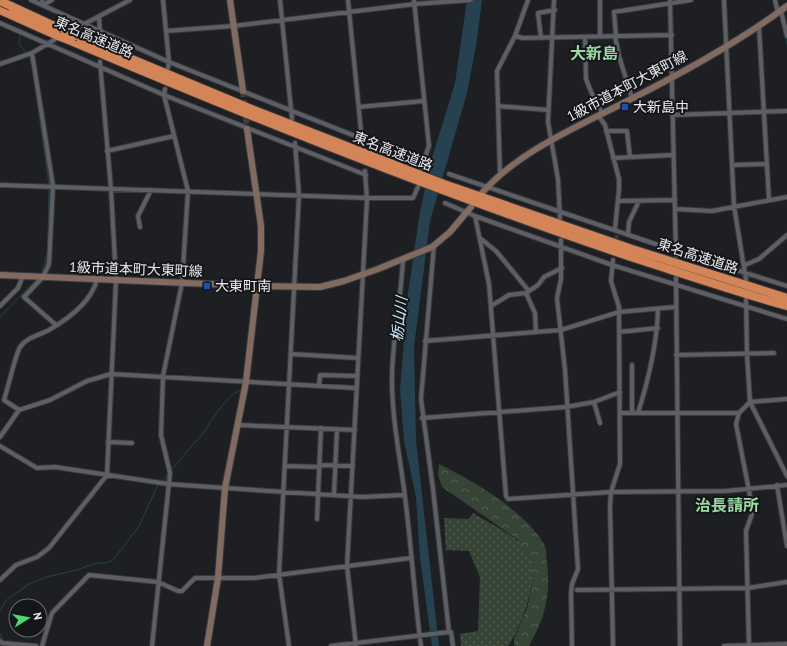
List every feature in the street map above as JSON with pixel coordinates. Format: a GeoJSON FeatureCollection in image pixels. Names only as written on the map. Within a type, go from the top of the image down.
{"type":"FeatureCollection","features":[{"type":"Feature","properties":{"kind":"highway","name":"東名高速道路"},"geometry":{"type":"LineString","coordinates":[[0,1],[65,31],[75,39]]}},
{"type":"Feature","properties":{"kind":"highway","name":"東名高速道路"},"geometry":{"type":"LineString","coordinates":[[2,10],[58,36],[75,39],[245,114],[594,245],[787,306]]}},
{"type":"Feature","properties":{"kind":"highway","name":"東名高速道路"},"geometry":{"type":"LineString","coordinates":[[443,188],[787,298]]}},
{"type":"Feature","properties":{"kind":"street"},"geometry":{"type":"LineString","coordinates":[[31,0],[169,62],[423,163]]}},
{"type":"Feature","properties":{"kind":"street"},"geometry":{"type":"LineString","coordinates":[[42,0],[43,5]]}},
{"type":"Feature","properties":{"kind":"street"},"geometry":{"type":"LineString","coordinates":[[43,5],[52,0]]}},
{"type":"Feature","properties":{"kind":"street"},"geometry":{"type":"LineString","coordinates":[[0,64],[32,52],[130,0]]}},
{"type":"Feature","properties":{"kind":"street"},"geometry":{"type":"LineString","coordinates":[[163,0],[169,62],[168,68]]}},
{"type":"Feature","properties":{"kind":"street"},"geometry":{"type":"LineString","coordinates":[[230,0],[243,91]]}},
{"type":"Feature","properties":{"kind":"street"},"geometry":{"type":"LineString","coordinates":[[280,0],[292,119]]}},
{"type":"Feature","properties":{"kind":"street"},"geometry":{"type":"LineString","coordinates":[[348,0],[362,140]]}},
{"type":"Feature","properties":{"kind":"street"},"geometry":{"type":"LineString","coordinates":[[166,31],[233,26],[349,12],[415,2],[470,0]]}},
{"type":"Feature","properties":{"kind":"street"},"geometry":{"type":"LineString","coordinates":[[500,174],[497,72],[516,36],[528,0]]}},
{"type":"Feature","properties":{"kind":"street"},"geometry":{"type":"LineString","coordinates":[[554,0],[548,122],[552,140],[560,218]]}},
{"type":"Feature","properties":{"kind":"street"},"geometry":{"type":"LineString","coordinates":[[600,0],[600,36]]}},
{"type":"Feature","properties":{"kind":"street"},"geometry":{"type":"LineString","coordinates":[[632,98],[619,56],[615,36],[614,12],[670,2],[691,0]]}},
{"type":"Feature","properties":{"kind":"street"},"geometry":{"type":"LineString","coordinates":[[724,0],[734,206],[745,265],[746,280]]}},
{"type":"Feature","properties":{"kind":"street"},"geometry":{"type":"LineString","coordinates":[[775,0],[787,36]]}},
{"type":"Feature","properties":{"kind":"street"},"geometry":{"type":"LineString","coordinates":[[0,185],[188,192],[299,194],[367,198],[413,198],[421,179],[423,163],[429,146],[415,2]]}},
{"type":"Feature","properties":{"kind":"street"},"geometry":{"type":"LineString","coordinates":[[670,2],[673,77],[672,115],[676,256]]}},
{"type":"Feature","properties":{"kind":"street","name":"1級市道本町大東町線"},"geometry":{"type":"LineString","coordinates":[[482,193],[500,174],[552,140],[673,77],[759,27],[787,6]]}},
{"type":"Feature","properties":{"kind":"street"},"geometry":{"type":"LineString","coordinates":[[541,38],[538,13],[554,10]]}},
{"type":"Feature","properties":{"kind":"street"},"geometry":{"type":"LineString","coordinates":[[98,17],[100,31]]}},
{"type":"Feature","properties":{"kind":"street"},"geometry":{"type":"LineString","coordinates":[[0,23],[164,95],[247,129],[365,173],[367,198],[347,566],[356,644]]}},
{"type":"Feature","properties":{"kind":"street"},"geometry":{"type":"LineString","coordinates":[[759,27],[769,200]]}},
{"type":"Feature","properties":{"kind":"street"},"geometry":{"type":"LineString","coordinates":[[516,36],[541,38],[672,35]]}},
{"type":"Feature","properties":{"kind":"street"},"geometry":{"type":"LineString","coordinates":[[110,42],[112,36]]}},
{"type":"Feature","properties":{"kind":"street"},"geometry":{"type":"LineString","coordinates":[[585,37],[586,79],[605,125],[619,179],[617,235]]}},
{"type":"Feature","properties":{"kind":"street"},"geometry":{"type":"LineString","coordinates":[[32,52],[53,186],[50,258],[43,277],[24,297],[56,325]]}},
{"type":"Feature","properties":{"kind":"street"},"geometry":{"type":"LineString","coordinates":[[0,580],[16,565],[38,557],[49,548],[107,475],[116,280],[111,189],[100,62]]}},
{"type":"Feature","properties":{"kind":"street"},"geometry":{"type":"LineString","coordinates":[[152,646],[170,473],[161,435],[163,376],[182,283],[188,192],[164,95],[165,89]]}},
{"type":"Feature","properties":{"kind":"street"},"geometry":{"type":"LineString","coordinates":[[358,107],[424,101]]}},
{"type":"Feature","properties":{"kind":"street"},"geometry":{"type":"LineString","coordinates":[[498,106],[548,110]]}},
{"type":"Feature","properties":{"kind":"street"},"geometry":{"type":"LineString","coordinates":[[672,115],[787,111]]}},
{"type":"Feature","properties":{"kind":"street"},"geometry":{"type":"LineString","coordinates":[[207,646],[218,578],[225,488],[246,382],[262,238],[247,129]]}},
{"type":"Feature","properties":{"kind":"street"},"geometry":{"type":"LineString","coordinates":[[606,131],[627,131],[630,157]]}},
{"type":"Feature","properties":{"kind":"street"},"geometry":{"type":"LineString","coordinates":[[107,151],[174,136]]}},
{"type":"Feature","properties":{"kind":"street"},"geometry":{"type":"LineString","coordinates":[[289,646],[279,574],[299,194],[295,146]]}},
{"type":"Feature","properties":{"kind":"street"},"geometry":{"type":"LineString","coordinates":[[613,158],[673,155]]}},
{"type":"Feature","properties":{"kind":"street"},"geometry":{"type":"LineString","coordinates":[[733,165],[767,164]]}},
{"type":"Feature","properties":{"kind":"street"},"geometry":{"type":"LineString","coordinates":[[449,174],[676,251],[787,286]]}},
{"type":"Feature","properties":{"kind":"street"},"geometry":{"type":"LineString","coordinates":[[140,228],[138,216],[151,190]]}},
{"type":"Feature","properties":{"kind":"street"},"geometry":{"type":"LineString","coordinates":[[675,209],[712,211],[787,197]]}},
{"type":"Feature","properties":{"kind":"street"},"geometry":{"type":"LineString","coordinates":[[618,201],[675,200]]}},
{"type":"Feature","properties":{"kind":"street"},"geometry":{"type":"LineString","coordinates":[[628,234],[629,222],[639,201]]}},
{"type":"Feature","properties":{"kind":"street"},"geometry":{"type":"LineString","coordinates":[[445,203],[475,216],[562,246],[675,284],[787,319]]}},
{"type":"Feature","properties":{"kind":"street","name":"1級市道本町大東町線"},"geometry":{"type":"LineString","coordinates":[[0,275],[257,286],[320,286],[404,259],[433,246],[450,232],[471,207]]}},
{"type":"Feature","properties":{"kind":"street"},"geometry":{"type":"LineString","coordinates":[[475,216],[489,284],[506,496],[508,499],[573,496],[611,492],[726,491],[749,487],[787,484]]}},
{"type":"Feature","properties":{"kind":"street"},"geometry":{"type":"LineString","coordinates":[[745,265],[759,259],[787,235]]}},
{"type":"Feature","properties":{"kind":"street"},"geometry":{"type":"LineString","coordinates":[[479,238],[496,251],[527,292],[535,313],[536,332]]}},
{"type":"Feature","properties":{"kind":"street"},"geometry":{"type":"LineString","coordinates":[[561,240],[562,268],[557,298],[561,330],[578,569],[572,584],[571,593],[572,646]]}},
{"type":"Feature","properties":{"kind":"street"},"geometry":{"type":"LineString","coordinates":[[433,246],[421,400],[422,418],[434,489],[449,632],[452,632],[453,646]]}},
{"type":"Feature","properties":{"kind":"street"},"geometry":{"type":"LineString","coordinates":[[404,259],[401,290],[396,316],[392,381],[395,436],[404,495],[420,646]]}},
{"type":"Feature","properties":{"kind":"street"},"geometry":{"type":"LineString","coordinates":[[612,262],[611,281],[618,303],[619,312],[620,392],[620,464],[611,492],[611,589],[613,646]]}},
{"type":"Feature","properties":{"kind":"street"},"geometry":{"type":"LineString","coordinates":[[491,306],[509,295],[527,292],[538,285],[544,277],[562,268]]}},
{"type":"Feature","properties":{"kind":"street"},"geometry":{"type":"LineString","coordinates":[[0,306],[18,288],[23,276]]}},
{"type":"Feature","properties":{"kind":"street"},"geometry":{"type":"LineString","coordinates":[[676,278],[675,307],[680,646]]}},
{"type":"Feature","properties":{"kind":"street"},"geometry":{"type":"LineString","coordinates":[[19,410],[4,400],[20,348],[29,339],[56,325],[71,314],[86,300],[94,289],[96,279]]}},
{"type":"Feature","properties":{"kind":"street"},"geometry":{"type":"LineString","coordinates":[[746,299],[750,402],[787,476]]}},
{"type":"Feature","properties":{"kind":"street"},"geometry":{"type":"LineString","coordinates":[[425,341],[561,330],[619,312],[675,307]]}},
{"type":"Feature","properties":{"kind":"street"},"geometry":{"type":"LineString","coordinates":[[638,413],[652,368],[658,328],[658,309]]}},
{"type":"Feature","properties":{"kind":"street"},"geometry":{"type":"LineString","coordinates":[[619,332],[658,328]]}},
{"type":"Feature","properties":{"kind":"street"},"geometry":{"type":"LineString","coordinates":[[676,355],[774,352]]}},
{"type":"Feature","properties":{"kind":"street"},"geometry":{"type":"LineString","coordinates":[[290,354],[358,358]]}},
{"type":"Feature","properties":{"kind":"street"},"geometry":{"type":"LineString","coordinates":[[632,365],[632,413]]}},
{"type":"Feature","properties":{"kind":"street"},"geometry":{"type":"LineString","coordinates":[[0,437],[19,410],[50,400],[87,381],[111,374],[356,388]]}},
{"type":"Feature","properties":{"kind":"street"},"geometry":{"type":"LineString","coordinates":[[319,386],[320,375],[357,376]]}},
{"type":"Feature","properties":{"kind":"street"},"geometry":{"type":"LineString","coordinates":[[422,418],[566,407],[594,402],[620,392]]}},
{"type":"Feature","properties":{"kind":"street"},"geometry":{"type":"LineString","coordinates":[[749,645],[746,530],[753,511],[736,424],[740,413],[750,402],[787,399]]}},
{"type":"Feature","properties":{"kind":"street"},"geometry":{"type":"LineString","coordinates":[[594,402],[600,423]]}},
{"type":"Feature","properties":{"kind":"street"},"geometry":{"type":"LineString","coordinates":[[620,413],[740,413]]}},
{"type":"Feature","properties":{"kind":"street"},"geometry":{"type":"LineString","coordinates":[[238,425],[355,430]]}},
{"type":"Feature","properties":{"kind":"street"},"geometry":{"type":"LineString","coordinates":[[317,519],[322,428]]}},
{"type":"Feature","properties":{"kind":"street"},"geometry":{"type":"LineString","coordinates":[[334,494],[337,429]]}},
{"type":"Feature","properties":{"kind":"street"},"geometry":{"type":"LineString","coordinates":[[108,442],[132,443]]}},
{"type":"Feature","properties":{"kind":"street"},"geometry":{"type":"LineString","coordinates":[[0,446],[38,468],[55,467],[168,484],[352,495],[362,497],[404,495]]}},
{"type":"Feature","properties":{"kind":"street"},"geometry":{"type":"LineString","coordinates":[[285,466],[353,466]]}},
{"type":"Feature","properties":{"kind":"street"},"geometry":{"type":"LineString","coordinates":[[777,485],[787,546]]}},
{"type":"Feature","properties":{"kind":"street"},"geometry":{"type":"LineString","coordinates":[[42,646],[52,613],[89,575],[158,582],[178,591],[182,591],[194,578],[254,578],[411,558]]}},
{"type":"Feature","properties":{"kind":"street"},"geometry":{"type":"LineString","coordinates":[[577,590],[748,588],[787,582]]}},
{"type":"Feature","properties":{"kind":"street"},"geometry":{"type":"LineString","coordinates":[[331,646],[449,632]]}},
{"type":"Feature","properties":{"kind":"street"},"geometry":{"type":"LineString","coordinates":[[0,641],[2,643],[36,646]]}},
{"type":"Feature","properties":{"kind":"street"},"geometry":{"type":"LineString","coordinates":[[724,646],[787,644]]}},
{"type":"Feature","properties":{"kind":"green space"},"geometry":{"type":"Polygon","coordinates":[[[439,464],[482,488],[511,508],[535,531],[545,546],[548,574],[546,606],[535,635],[529,646],[514,646],[514,639],[527,608],[532,586],[532,561],[517,539],[442,487],[438,475],[439,464]]]}},
{"type":"Feature","properties":{"kind":"green space"},"geometry":{"type":"Polygon","coordinates":[[[473,513],[518,541],[526,550],[532,561],[532,580],[527,605],[518,629],[508,646],[461,646],[460,634],[478,631],[480,577],[469,551],[446,550],[444,518],[469,519],[473,513]]]}},
{"type":"Feature","properties":{"kind":"water"},"geometry":{"type":"Polygon","coordinates":[[[467,0],[482,0],[476,46],[467,93],[430,221],[414,347],[416,441],[439,646],[432,646],[420,558],[416,497],[404,441],[400,389],[408,293],[420,212],[431,161],[455,83],[467,0]]]}},
{"type":"Feature","properties":{"kind":"waterway"},"geometry":{"type":"LineString","coordinates":[[20,34],[19,44],[27,54]]}},
{"type":"Feature","properties":{"kind":"waterway"},"geometry":{"type":"LineString","coordinates":[[785,36],[787,44]]}},
{"type":"Feature","properties":{"kind":"waterway"},"geometry":{"type":"LineString","coordinates":[[29,56],[32,67]]}},
{"type":"Feature","properties":{"kind":"waterway"},"geometry":{"type":"LineString","coordinates":[[35,84],[49,185]]}},
{"type":"Feature","properties":{"kind":"waterway"},"geometry":{"type":"LineString","coordinates":[[48,243],[49,188]]}},
{"type":"Feature","properties":{"kind":"waterway"},"geometry":{"type":"LineString","coordinates":[[41,274],[47,256]]}},
{"type":"Feature","properties":{"kind":"waterway"},"geometry":{"type":"LineString","coordinates":[[0,317],[36,280]]}},
{"type":"Feature","properties":{"kind":"waterway"},"geometry":{"type":"LineString","coordinates":[[171,470],[205,431],[225,403],[239,391]]}},
{"type":"Feature","properties":{"kind":"waterway"},"geometry":{"type":"LineString","coordinates":[[162,481],[168,474]]}},
{"type":"Feature","properties":{"kind":"waterway"},"geometry":{"type":"LineString","coordinates":[[0,612],[4,603],[10,597],[29,584],[46,577],[77,570],[96,563],[106,563],[113,560],[139,526],[158,485]]}},
{"type":"Feature","properties":{"kind":"waterway"},"geometry":{"type":"LineString","coordinates":[[0,633],[4,642]]}},
{"type":"Feature","properties":{"kind":"tunnel"},"geometry":{"type":"LineString","coordinates":[[243,91],[247,129]]}},
{"type":"Feature","properties":{"kind":"tunnel"},"geometry":{"type":"LineString","coordinates":[[362,142],[363,153]]}},
{"type":"Feature","properties":{"kind":"tunnel"},"geometry":{"type":"LineString","coordinates":[[615,245],[617,235]]}},
{"type":"Feature","properties":{"kind":"place","name":"大新島中"},"geometry":{"type":"Point","coordinates":[625,107]}},
{"type":"Feature","properties":{"kind":"place","name":"大東町南"},"geometry":{"type":"Point","coordinates":[207,286]}},
{"type":"Feature","properties":{"kind":"district","name":"大新島"},"geometry":{"type":"Point","coordinates":[594,53]}},
{"type":"Feature","properties":{"kind":"district","name":"治長請所"},"geometry":{"type":"Point","coordinates":[727,505]}},
{"type":"Feature","properties":{"kind":"water label","name":"栃山川"},"geometry":{"type":"Point","coordinates":[399,319]}}]}
